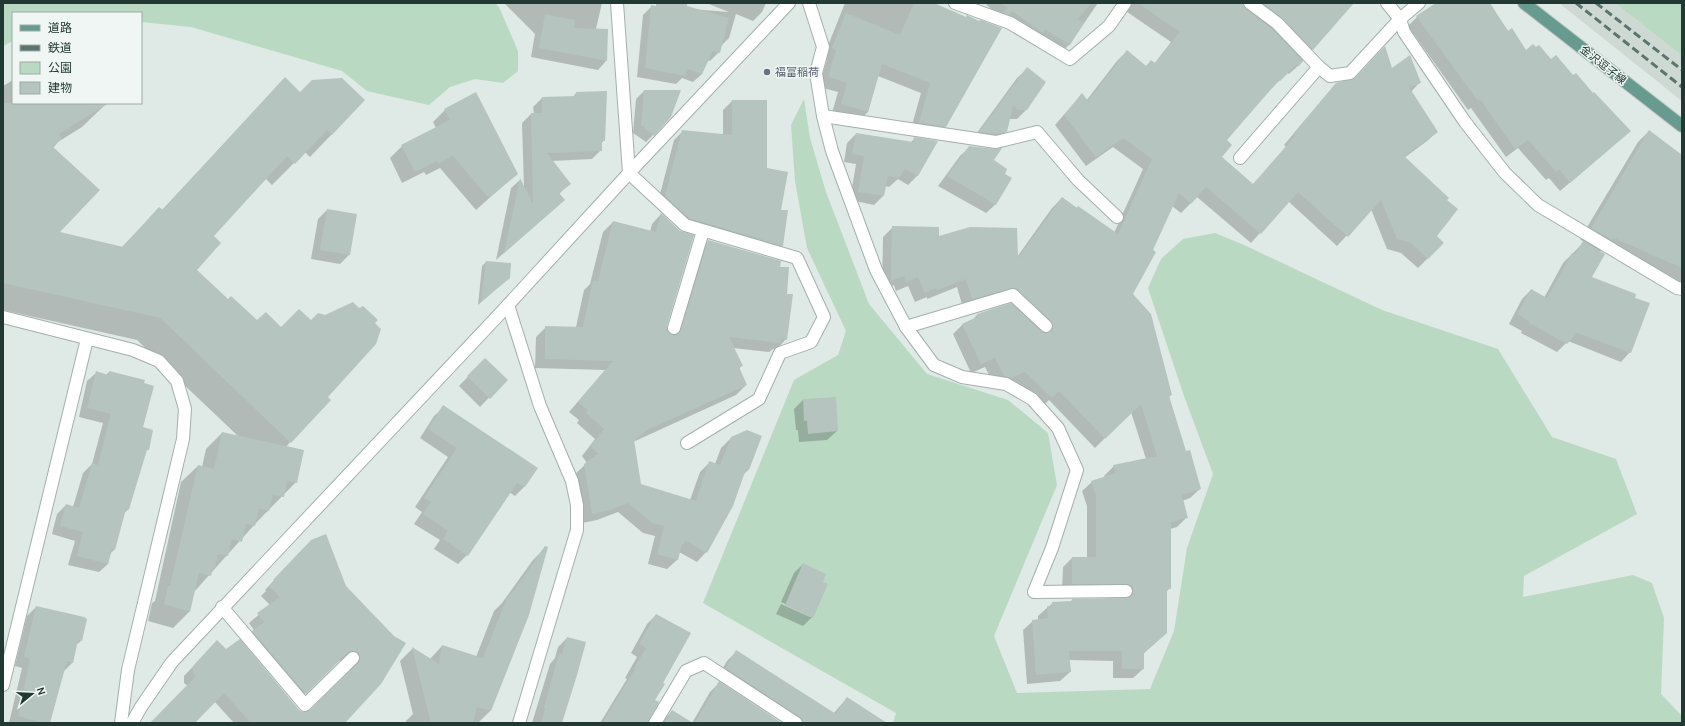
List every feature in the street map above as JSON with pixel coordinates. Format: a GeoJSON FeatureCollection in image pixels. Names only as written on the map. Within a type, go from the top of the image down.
{"type":"FeatureCollection","features":[{"type":"Feature","properties":{"kind":"main road","name":"金沢逗子線"},"geometry":{"type":"LineString","coordinates":[[1524,3],[1682,126]]}},
{"type":"Feature","properties":{"kind":"street"},"geometry":{"type":"LineString","coordinates":[[618,3],[629,173],[685,225],[797,258],[824,317],[811,342],[780,353],[759,399],[687,443]]}},
{"type":"Feature","properties":{"kind":"street"},"geometry":{"type":"LineString","coordinates":[[132,723],[141,707],[172,662],[222,607],[508,305],[629,173],[790,3]]}},
{"type":"Feature","properties":{"kind":"street"},"geometry":{"type":"LineString","coordinates":[[809,3],[823,47],[816,73],[823,116],[832,151],[876,270],[906,327],[934,365],[962,377],[1006,384],[1032,398],[1058,428],[1077,470],[1052,548],[1034,592],[1126,591]]}},
{"type":"Feature","properties":{"kind":"street"},"geometry":{"type":"LineString","coordinates":[[955,3],[1010,23],[1070,59],[1109,26],[1125,3]]}},
{"type":"Feature","properties":{"kind":"street"},"geometry":{"type":"LineString","coordinates":[[1250,3],[1277,23],[1319,67],[1330,76],[1350,73],[1400,19],[1419,3]]}},
{"type":"Feature","properties":{"kind":"street"},"geometry":{"type":"LineString","coordinates":[[1387,3],[1400,19],[1404,32],[1465,122],[1504,173],[1538,205],[1677,288],[1682,289]]}},
{"type":"Feature","properties":{"kind":"street"},"geometry":{"type":"LineString","coordinates":[[1240,158],[1319,67]]}},
{"type":"Feature","properties":{"kind":"street"},"geometry":{"type":"LineString","coordinates":[[823,116],[996,142],[1037,132],[1078,180],[1117,217]]}},
{"type":"Feature","properties":{"kind":"street"},"geometry":{"type":"LineString","coordinates":[[674,328],[704,231]]}},
{"type":"Feature","properties":{"kind":"street"},"geometry":{"type":"LineString","coordinates":[[906,327],[1013,295],[1046,326]]}},
{"type":"Feature","properties":{"kind":"street"},"geometry":{"type":"LineString","coordinates":[[508,305],[540,406],[572,481],[577,505],[577,530],[519,723]]}},
{"type":"Feature","properties":{"kind":"street"},"geometry":{"type":"LineString","coordinates":[[3,318],[133,350],[159,361],[177,381],[185,408],[183,438],[128,670],[121,723]]}},
{"type":"Feature","properties":{"kind":"street"},"geometry":{"type":"LineString","coordinates":[[3,685],[87,339]]}},
{"type":"Feature","properties":{"kind":"street"},"geometry":{"type":"LineString","coordinates":[[222,607],[305,705],[352,658]]}},
{"type":"Feature","properties":{"kind":"street"},"geometry":{"type":"LineString","coordinates":[[655,723],[686,670],[704,663],[796,723]]}},
{"type":"Feature","properties":{"kind":"shaded area"},"geometry":{"type":"Polygon","coordinates":[[[1559,3],[1615,3],[1682,56],[1682,101],[1559,3]]]}},
{"type":"Feature","properties":{"kind":"green space"},"geometry":{"type":"Polygon","coordinates":[[[3,3],[495,3],[499,7],[518,51],[518,71],[503,83],[475,79],[450,87],[429,105],[367,91],[342,71],[191,27],[142,22],[142,12],[12,12],[12,42],[3,46],[3,3]]]}},
{"type":"Feature","properties":{"kind":"green space"},"geometry":{"type":"Polygon","coordinates":[[[1615,3],[1682,3],[1682,56],[1615,3]]]}},
{"type":"Feature","properties":{"kind":"green space"},"geometry":{"type":"Polygon","coordinates":[[[804,99],[810,138],[826,192],[869,304],[927,374],[1008,400],[1048,433],[1057,485],[994,636],[1017,693],[1150,689],[1174,631],[1187,548],[1213,474],[1184,396],[1148,288],[1161,259],[1183,239],[1215,233],[1244,245],[1382,310],[1498,349],[1552,437],[1616,459],[1637,514],[1524,576],[1523,597],[1633,575],[1652,583],[1664,618],[1661,694],[1682,716],[1682,723],[893,723],[896,713],[703,603],[794,380],[838,355],[846,331],[807,248],[795,181],[791,125],[804,99]]]}},
{"type":"Feature","properties":{"kind":"building"},"geometry":{"type":"Polygon","coordinates":[[[656,3],[687,3],[687,6],[729,18],[720,53],[713,51],[702,74],[688,69],[685,76],[645,68],[651,5],[656,6],[656,3]]]}},
{"type":"Feature","properties":{"kind":"building"},"geometry":{"type":"Polygon","coordinates":[[[914,3],[934,3],[966,17],[967,15],[979,21],[981,20],[1002,28],[946,127],[919,123],[930,83],[882,64],[868,112],[841,104],[847,83],[828,77],[836,50],[832,48],[846,13],[900,35],[914,3]]]}},
{"type":"Feature","properties":{"kind":"building"},"geometry":{"type":"Polygon","coordinates":[[[1000,3],[1091,3],[1078,19],[1084,23],[1070,45],[1045,29],[1043,33],[1012,11],[1009,15],[1001,12],[1008,8],[1000,3]]]}},
{"type":"Feature","properties":{"kind":"building"},"geometry":{"type":"Polygon","coordinates":[[[1138,3],[1243,3],[1246,9],[1272,29],[1303,61],[1299,66],[1297,64],[1280,81],[1279,80],[1227,140],[1232,145],[1222,157],[1253,184],[1295,136],[1293,134],[1336,83],[1355,78],[1385,46],[1392,68],[1410,55],[1421,83],[1409,87],[1438,132],[1404,156],[1449,198],[1447,200],[1458,209],[1437,236],[1444,243],[1428,259],[1411,243],[1397,239],[1381,200],[1348,237],[1298,192],[1261,234],[1206,187],[1191,204],[1179,193],[1153,250],[1156,252],[1133,294],[1151,314],[1172,395],[1169,396],[1186,451],[1190,450],[1201,489],[1182,495],[1188,518],[1171,522],[1171,589],[1167,589],[1167,633],[1144,653],[1144,669],[1122,669],[1122,651],[1069,651],[1071,672],[1036,675],[1032,620],[1048,618],[1047,606],[1052,606],[1052,602],[1072,601],[1072,599],[1126,598],[1133,594],[1133,588],[1126,584],[1072,584],[1072,557],[1096,557],[1096,496],[1091,481],[1116,473],[1113,465],[1157,456],[1141,404],[1105,439],[1059,391],[1052,398],[1025,372],[1011,378],[1004,376],[995,358],[981,364],[962,324],[977,317],[977,314],[1011,303],[1044,333],[1049,333],[1052,331],[1053,323],[1015,288],[972,299],[966,279],[925,293],[918,277],[906,282],[904,276],[891,281],[892,226],[939,227],[939,236],[970,227],[1017,228],[1018,258],[1062,197],[1077,208],[1078,206],[1118,234],[1152,159],[1123,138],[1096,157],[1064,115],[1082,93],[1088,101],[1127,50],[1146,66],[1151,60],[1155,63],[1180,32],[1138,3]]]}},
{"type":"Feature","properties":{"kind":"building"},"geometry":{"type":"Polygon","coordinates":[[[1263,3],[1354,3],[1313,50],[1282,18],[1263,3]]]}},
{"type":"Feature","properties":{"kind":"building"},"geometry":{"type":"Polygon","coordinates":[[[1436,3],[1490,3],[1508,31],[1512,28],[1526,50],[1533,44],[1536,47],[1539,45],[1551,59],[1556,55],[1573,75],[1576,73],[1593,93],[1594,92],[1631,131],[1570,183],[1559,169],[1556,172],[1528,140],[1515,149],[1480,99],[1478,101],[1416,16],[1436,3]]]}},
{"type":"Feature","properties":{"kind":"building"},"geometry":{"type":"Polygon","coordinates":[[[545,14],[575,20],[574,28],[608,29],[607,61],[539,48],[545,14]]]}},
{"type":"Feature","properties":{"kind":"building"},"geometry":{"type":"Polygon","coordinates":[[[1027,67],[1046,82],[1027,110],[1018,110],[1013,106],[1007,132],[996,134],[979,132],[1027,67]]]}},
{"type":"Feature","properties":{"kind":"building"},"geometry":{"type":"Polygon","coordinates":[[[285,77],[300,92],[312,80],[342,78],[365,100],[332,135],[327,130],[295,164],[287,156],[214,236],[221,243],[197,270],[228,299],[231,296],[257,320],[266,312],[281,327],[299,309],[311,320],[318,313],[325,315],[353,302],[359,308],[363,306],[378,320],[375,323],[381,329],[376,344],[328,397],[331,400],[291,443],[160,318],[3,283],[3,103],[107,104],[59,134],[62,139],[52,146],[100,190],[60,232],[123,247],[159,207],[163,210],[285,77]]]}},
{"type":"Feature","properties":{"kind":"building"},"geometry":{"type":"Polygon","coordinates":[[[644,90],[681,90],[671,117],[654,136],[641,125],[644,90]]]}},
{"type":"Feature","properties":{"kind":"building"},"geometry":{"type":"Polygon","coordinates":[[[607,91],[605,141],[602,141],[602,151],[547,153],[571,184],[559,193],[565,200],[504,253],[520,178],[533,204],[531,113],[542,113],[542,97],[576,96],[576,92],[607,91]]]}},
{"type":"Feature","properties":{"kind":"building"},"geometry":{"type":"Polygon","coordinates":[[[476,92],[518,174],[489,198],[453,156],[438,164],[437,161],[415,172],[401,145],[450,120],[444,109],[476,92]]]}},
{"type":"Feature","properties":{"kind":"building"},"geometry":{"type":"Polygon","coordinates":[[[732,100],[767,100],[767,168],[788,172],[781,210],[788,210],[783,246],[689,218],[665,196],[682,130],[732,135],[732,100]]]}},
{"type":"Feature","properties":{"kind":"building"},"geometry":{"type":"Polygon","coordinates":[[[1649,130],[1682,155],[1682,268],[1614,238],[1612,240],[1591,228],[1649,130]]]}},
{"type":"Feature","properties":{"kind":"building"},"geometry":{"type":"Polygon","coordinates":[[[856,133],[913,142],[914,137],[938,141],[918,176],[905,169],[899,178],[888,176],[884,196],[858,192],[864,156],[852,154],[856,133]]]}},
{"type":"Feature","properties":{"kind":"building"},"geometry":{"type":"Polygon","coordinates":[[[969,146],[995,149],[1002,148],[994,160],[1007,169],[1005,174],[1012,178],[996,205],[947,176],[969,146]]]}},
{"type":"Feature","properties":{"kind":"building"},"geometry":{"type":"Polygon","coordinates":[[[327,209],[357,214],[350,255],[320,250],[327,209]]]}},
{"type":"Feature","properties":{"kind":"building"},"geometry":{"type":"Polygon","coordinates":[[[661,213],[680,231],[694,235],[667,326],[669,333],[676,335],[681,330],[708,240],[781,261],[780,267],[789,267],[787,294],[793,294],[787,340],[781,339],[780,343],[729,337],[743,366],[739,367],[747,385],[649,429],[634,440],[641,484],[696,501],[709,461],[720,465],[731,437],[747,430],[762,436],[749,470],[746,469],[733,506],[707,553],[685,540],[684,545],[682,544],[678,560],[657,554],[664,526],[652,523],[628,503],[608,511],[592,514],[584,464],[598,454],[591,446],[604,429],[586,413],[588,410],[578,402],[613,361],[545,359],[545,326],[583,327],[593,280],[598,281],[613,221],[656,232],[661,213]]]}},
{"type":"Feature","properties":{"kind":"building"},"geometry":{"type":"Polygon","coordinates":[[[1583,241],[1605,254],[1592,277],[1636,294],[1635,298],[1650,303],[1631,353],[1577,333],[1567,344],[1529,323],[1530,322],[1517,314],[1531,289],[1547,298],[1572,253],[1575,254],[1583,241]]]}},
{"type":"Feature","properties":{"kind":"building"},"geometry":{"type":"Polygon","coordinates":[[[486,261],[511,263],[510,278],[481,302],[486,261]]]}},
{"type":"Feature","properties":{"kind":"building"},"geometry":{"type":"Polygon","coordinates":[[[485,358],[508,380],[490,399],[467,376],[485,358]]]}},
{"type":"Feature","properties":{"kind":"building"},"geometry":{"type":"Polygon","coordinates":[[[96,371],[108,375],[109,371],[145,380],[144,383],[154,386],[143,427],[153,430],[149,450],[147,450],[129,509],[126,509],[115,550],[112,549],[108,564],[77,556],[83,532],[60,526],[66,504],[79,508],[92,463],[98,465],[111,414],[87,408],[96,371]]]}},
{"type":"Feature","properties":{"kind":"building"},"geometry":{"type":"Polygon","coordinates":[[[836,397],[838,431],[808,434],[807,421],[804,421],[803,399],[836,397]]]}},
{"type":"Feature","properties":{"kind":"building"},"geometry":{"type":"Polygon","coordinates":[[[443,405],[538,468],[525,487],[517,483],[468,556],[443,539],[448,531],[423,514],[431,502],[424,498],[457,448],[428,429],[443,405]]]}},
{"type":"Feature","properties":{"kind":"building"},"geometry":{"type":"Polygon","coordinates":[[[222,432],[304,450],[297,483],[287,481],[284,497],[273,495],[269,511],[259,509],[255,526],[246,524],[242,542],[232,539],[228,556],[218,554],[215,569],[213,568],[211,576],[199,573],[190,612],[164,604],[168,586],[170,586],[198,465],[214,469],[222,432]]]}},
{"type":"Feature","properties":{"kind":"building"},"geometry":{"type":"Polygon","coordinates":[[[326,534],[346,586],[394,636],[406,643],[381,684],[345,723],[251,723],[224,693],[195,723],[150,723],[196,676],[193,674],[193,666],[217,640],[226,649],[240,639],[299,710],[303,712],[310,710],[358,663],[360,660],[359,653],[355,651],[348,652],[306,694],[252,631],[264,622],[257,613],[280,597],[269,586],[274,581],[273,580],[311,540],[326,534]]]}},
{"type":"Feature","properties":{"kind":"building"},"geometry":{"type":"Polygon","coordinates":[[[545,546],[548,547],[529,615],[491,711],[477,707],[473,723],[431,723],[412,647],[439,664],[442,645],[483,658],[507,598],[545,546]]]}},
{"type":"Feature","properties":{"kind":"building"},"geometry":{"type":"Polygon","coordinates":[[[803,563],[826,574],[823,582],[828,584],[813,618],[785,605],[803,563]]]}},
{"type":"Feature","properties":{"kind":"building"},"geometry":{"type":"Polygon","coordinates":[[[36,606],[87,619],[82,641],[78,640],[73,663],[67,661],[50,723],[44,723],[18,716],[30,659],[24,657],[36,606]]]}},
{"type":"Feature","properties":{"kind":"building"},"geometry":{"type":"Polygon","coordinates":[[[656,614],[691,633],[663,683],[665,684],[655,700],[659,702],[648,723],[602,723],[646,648],[639,644],[656,614]]]}},
{"type":"Feature","properties":{"kind":"building"},"geometry":{"type":"Polygon","coordinates":[[[567,637],[586,642],[577,675],[562,723],[541,723],[559,653],[562,654],[567,637]]]}},
{"type":"Feature","properties":{"kind":"building"},"geometry":{"type":"Polygon","coordinates":[[[736,650],[836,714],[847,697],[887,723],[803,723],[800,717],[726,668],[736,650]]]}},
{"type":"Feature","properties":{"kind":"building"},"geometry":{"type":"Polygon","coordinates":[[[719,681],[782,723],[695,723],[719,681]]]}},
{"type":"Feature","properties":{"kind":"building"},"geometry":{"type":"Polygon","coordinates":[[[672,710],[693,723],[664,723],[672,710]]]}},
{"type":"Feature","properties":{"kind":"railway"},"geometry":{"type":"LineString","coordinates":[[1576,3],[1682,87]]}},
{"type":"Feature","properties":{"kind":"railway"},"geometry":{"type":"LineString","coordinates":[[1596,3],[1682,70]]}},
{"type":"Feature","properties":{"kind":"place","name":"福富稲荷"},"geometry":{"type":"Point","coordinates":[767,72]}}]}
